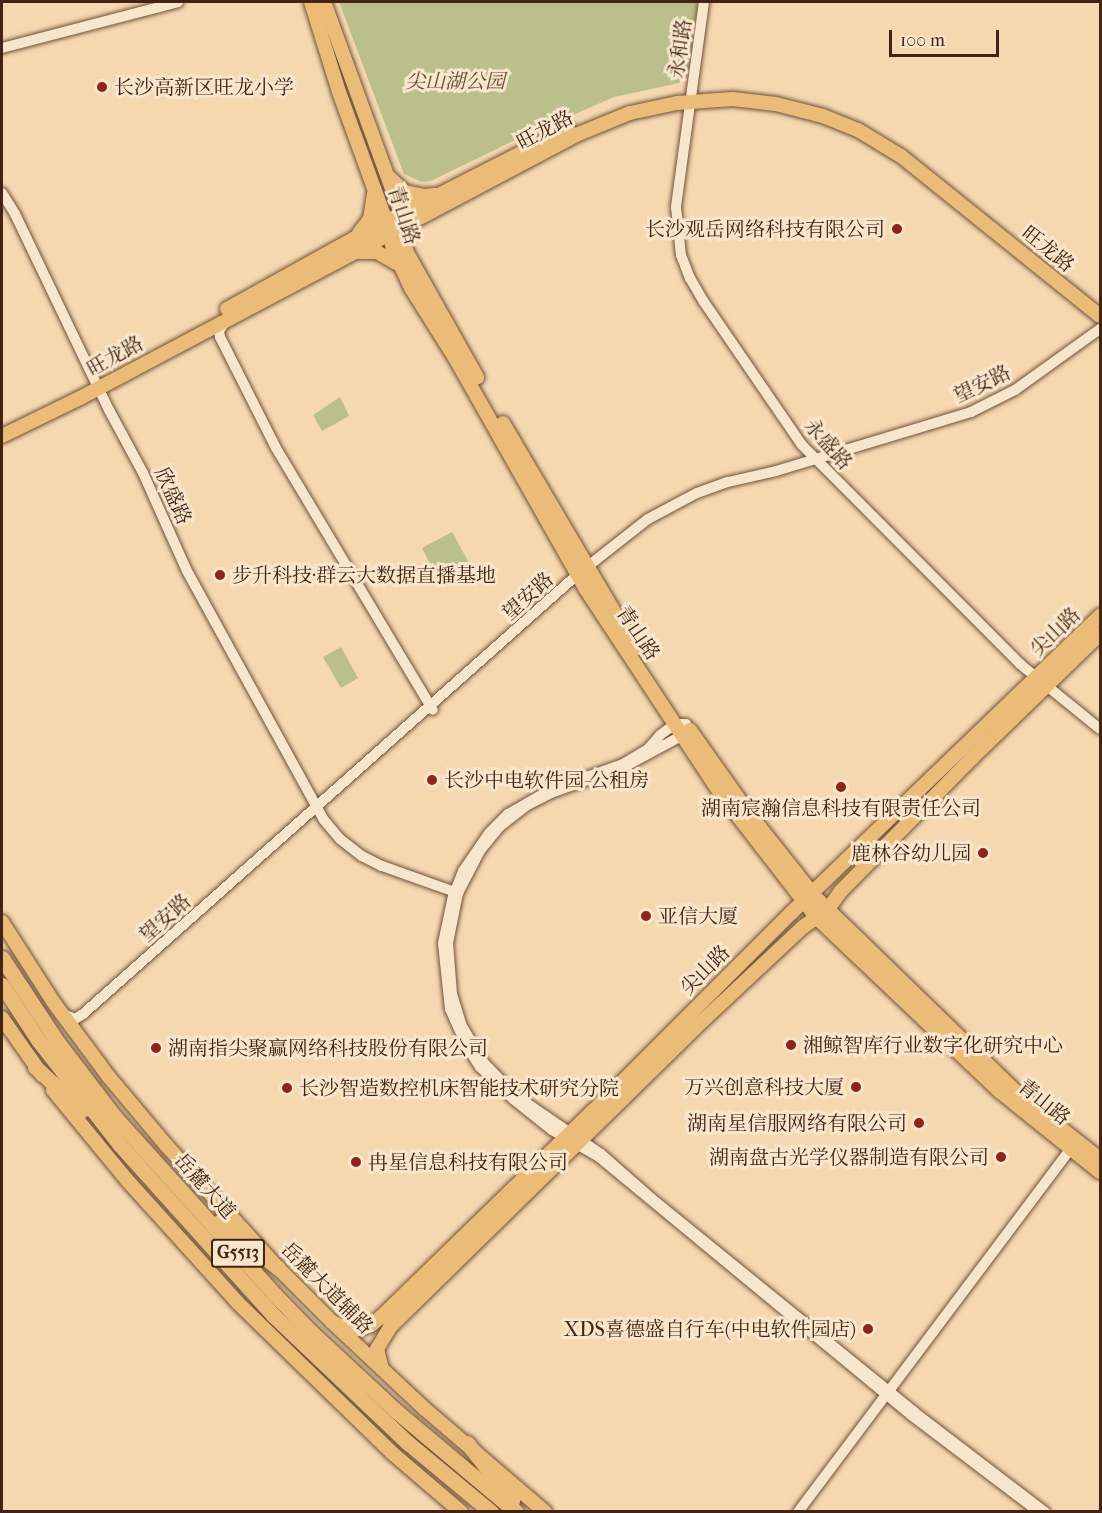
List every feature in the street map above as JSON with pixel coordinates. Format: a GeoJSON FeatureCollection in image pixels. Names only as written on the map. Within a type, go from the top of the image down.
{"type":"FeatureCollection","features":[{"type":"Feature","properties":{"kind":"highway","name":"岳麓大道"},"geometry":{"type":"LineString","coordinates":[[2,957],[35,1010],[84,1076],[186,1196],[309,1331],[431,1442],[516,1512]]}},
{"type":"Feature","properties":{"kind":"highway","name":"岳麓大道"},"geometry":{"type":"LineString","coordinates":[[2,985],[38,1040],[120,1145],[299,1341],[408,1443],[491,1512]]}},
{"type":"Feature","properties":{"kind":"highway"},"geometry":{"type":"LineString","coordinates":[[35,1067],[120,1145]]}},
{"type":"Feature","properties":{"kind":"highway"},"geometry":{"type":"LineString","coordinates":[[186,1196],[278,1268]]}},
{"type":"Feature","properties":{"kind":"highway"},"geometry":{"type":"LineString","coordinates":[[467,1443],[521,1512]]}},
{"type":"Feature","properties":{"kind":"main road","name":"青山路"},"geometry":{"type":"LineString","coordinates":[[311,2],[339,92],[388,228],[409,269],[583,572],[658,685],[681,728],[751,816],[807,898],[816,918],[998,1090],[1075,1145],[1101,1159]]}},
{"type":"Feature","properties":{"kind":"main road","name":"青山路"},"geometry":{"type":"LineString","coordinates":[[324,2],[403,220],[403,243],[409,269]]}},
{"type":"Feature","properties":{"kind":"main road","name":"旺龙路"},"geometry":{"type":"LineString","coordinates":[[2,436],[403,220],[440,194],[514,154],[600,114],[654,99],[740,91],[775,94],[813,104],[875,131],[910,153],[1101,305]]}},
{"type":"Feature","properties":{"kind":"main road","name":"旺龙路"},"geometry":{"type":"LineString","coordinates":[[403,220],[428,214],[594,126],[630,113],[693,97],[776,104],[823,116],[880,142],[919,170],[1101,316]]}},
{"type":"Feature","properties":{"kind":"main road"},"geometry":{"type":"LineString","coordinates":[[386,173],[405,192],[424,196],[440,194]]}},
{"type":"Feature","properties":{"kind":"main road"},"geometry":{"type":"LineString","coordinates":[[372,180],[373,211],[365,227],[350,247],[377,252],[409,269],[410,244],[415,230],[428,214]]}},
{"type":"Feature","properties":{"kind":"main road","name":"旺龙路"},"geometry":{"type":"LineString","coordinates":[[2,427],[201,332],[350,247]]}},
{"type":"Feature","properties":{"kind":"main road","name":"尖山路"},"geometry":{"type":"LineString","coordinates":[[332,1322],[352,1331],[371,1325],[381,1317],[802,927],[828,909],[841,891],[1101,616]]}},
{"type":"Feature","properties":{"kind":"main road","name":"尖山路"},"geometry":{"type":"LineString","coordinates":[[382,1369],[376,1354],[385,1334],[807,898],[1042,681],[1101,634]]}},
{"type":"Feature","properties":{"kind":"main road","name":"青山路"},"geometry":{"type":"LineString","coordinates":[[807,898],[828,909],[1101,1172]]}},
{"type":"Feature","properties":{"kind":"main road","name":"岳麓大道辅路"},"geometry":{"type":"LineString","coordinates":[[2,922],[61,1013],[136,1110],[278,1268],[382,1369],[545,1512]]}},
{"type":"Feature","properties":{"kind":"main road"},"geometry":{"type":"LineString","coordinates":[[2,1018],[35,1067],[99,1148],[238,1303],[391,1452],[461,1512]]}},
{"type":"Feature","properties":{"kind":"street"},"geometry":{"type":"LineString","coordinates":[[2,46],[165,2]]}},
{"type":"Feature","properties":{"kind":"street"},"geometry":{"type":"LineString","coordinates":[[2,46],[178,2]]}},
{"type":"Feature","properties":{"kind":"street","name":"永和路"},"geometry":{"type":"LineString","coordinates":[[693,97],[706,2]]}},
{"type":"Feature","properties":{"kind":"street","name":"永盛路"},"geometry":{"type":"LineString","coordinates":[[693,97],[676,207],[681,255],[704,302],[783,418],[819,459],[1042,681],[1101,729]]}},
{"type":"Feature","properties":{"kind":"street","name":"欣盛路"},"geometry":{"type":"LineString","coordinates":[[2,193],[15,214],[94,385]]}},
{"type":"Feature","properties":{"kind":"street","name":"欣盛路"},"geometry":{"type":"LineString","coordinates":[[2,199],[140,475],[183,573],[318,809],[319,825],[360,861],[455,894]]}},
{"type":"Feature","properties":{"kind":"street"},"geometry":{"type":"LineString","coordinates":[[228,318],[219,331],[220,337],[276,448],[431,709]]}},
{"type":"Feature","properties":{"kind":"street","name":"望安路"},"geometry":{"type":"LineString","coordinates":[[61,1013],[72,1018],[80,1017],[318,809],[583,572],[650,521],[690,500],[729,486],[951,419],[993,402],[1024,384],[1101,329]]}},
{"type":"Feature","properties":{"kind":"street"},"geometry":{"type":"LineString","coordinates":[[201,332],[211,332],[218,338],[290,481],[337,551],[431,709]]}},
{"type":"Feature","properties":{"kind":"street","name":"望安路"},"geometry":{"type":"LineString","coordinates":[[819,459],[952,423],[994,406],[1035,381],[1101,335]]}},
{"type":"Feature","properties":{"kind":"street","name":"永盛路"},"geometry":{"type":"LineString","coordinates":[[1042,681],[1101,724]]}},
{"type":"Feature","properties":{"kind":"street"},"geometry":{"type":"LineString","coordinates":[[681,728],[660,735],[648,749],[622,764],[550,790],[508,814],[477,849],[455,894],[449,930],[448,958],[455,1006],[462,1026],[484,1063],[498,1080],[599,1157],[888,1393],[1039,1512]]}},
{"type":"Feature","properties":{"kind":"street","name":"望安路"},"geometry":{"type":"LineString","coordinates":[[81,1040],[80,1025],[87,1017],[318,809]]}},
{"type":"Feature","properties":{"kind":"street"},"geometry":{"type":"LineString","coordinates":[[800,1512],[1075,1145]]}},
{"type":"Feature","properties":{"kind":"street"},"geometry":{"type":"LineString","coordinates":[[888,1393],[1045,1512]]}},
{"type":"Feature","properties":{"kind":"green space","name":"尖山湖公园"},"geometry":{"type":"Polygon","coordinates":[[[339,2],[698,2],[689,72],[686,78],[679,83],[614,97],[513,141],[431,181],[422,182],[404,174],[339,2]]]}},
{"type":"Feature","properties":{"kind":"green space"},"geometry":{"type":"Polygon","coordinates":[[[340,397],[349,416],[322,431],[313,415],[340,397]]]}},
{"type":"Feature","properties":{"kind":"green space"},"geometry":{"type":"Polygon","coordinates":[[[452,532],[473,570],[442,587],[422,548],[452,532]]]}},
{"type":"Feature","properties":{"kind":"green space"},"geometry":{"type":"Polygon","coordinates":[[[341,647],[358,678],[341,688],[323,657],[341,647]]]}},
{"type":"Feature","properties":{"kind":"place","name":"长沙高新区旺龙小学"},"geometry":{"type":"Point","coordinates":[102,87]}},
{"type":"Feature","properties":{"kind":"place","name":"长沙观岳网络科技有限公司"},"geometry":{"type":"Point","coordinates":[897,229]}},
{"type":"Feature","properties":{"kind":"place","name":"步升科技·群云大数据直播基地"},"geometry":{"type":"Point","coordinates":[220,575]}},
{"type":"Feature","properties":{"kind":"place","name":"长沙中电软件园-公租房"},"geometry":{"type":"Point","coordinates":[432,780]}},
{"type":"Feature","properties":{"kind":"place","name":"湖南宸瀚信息科技有限责任公司"},"geometry":{"type":"Point","coordinates":[841,787]}},
{"type":"Feature","properties":{"kind":"place","name":"鹿林谷幼儿园"},"geometry":{"type":"Point","coordinates":[983,853]}},
{"type":"Feature","properties":{"kind":"place","name":"亚信大厦"},"geometry":{"type":"Point","coordinates":[646,916]}},
{"type":"Feature","properties":{"kind":"place","name":"湘鲸智库行业数字化研究中心"},"geometry":{"type":"Point","coordinates":[791,1045]}},
{"type":"Feature","properties":{"kind":"place","name":"湖南指尖聚赢网络科技股份有限公司"},"geometry":{"type":"Point","coordinates":[156,1048]}},
{"type":"Feature","properties":{"kind":"place","name":"万兴创意科技大厦"},"geometry":{"type":"Point","coordinates":[856,1087]}},
{"type":"Feature","properties":{"kind":"place","name":"长沙智造数控机床智能技术研究分院"},"geometry":{"type":"Point","coordinates":[287,1088]}},
{"type":"Feature","properties":{"kind":"place","name":"湖南星信服网络有限公司"},"geometry":{"type":"Point","coordinates":[919,1123]}},
{"type":"Feature","properties":{"kind":"place","name":"湖南盘古光学仪器制造有限公司"},"geometry":{"type":"Point","coordinates":[1001,1157]}},
{"type":"Feature","properties":{"kind":"place","name":"冉星信息科技有限公司"},"geometry":{"type":"Point","coordinates":[356,1162]}},
{"type":"Feature","properties":{"kind":"place","name":"XDS喜德盛自行车(中电软件园店)"},"geometry":{"type":"Point","coordinates":[868,1329]}}]}
